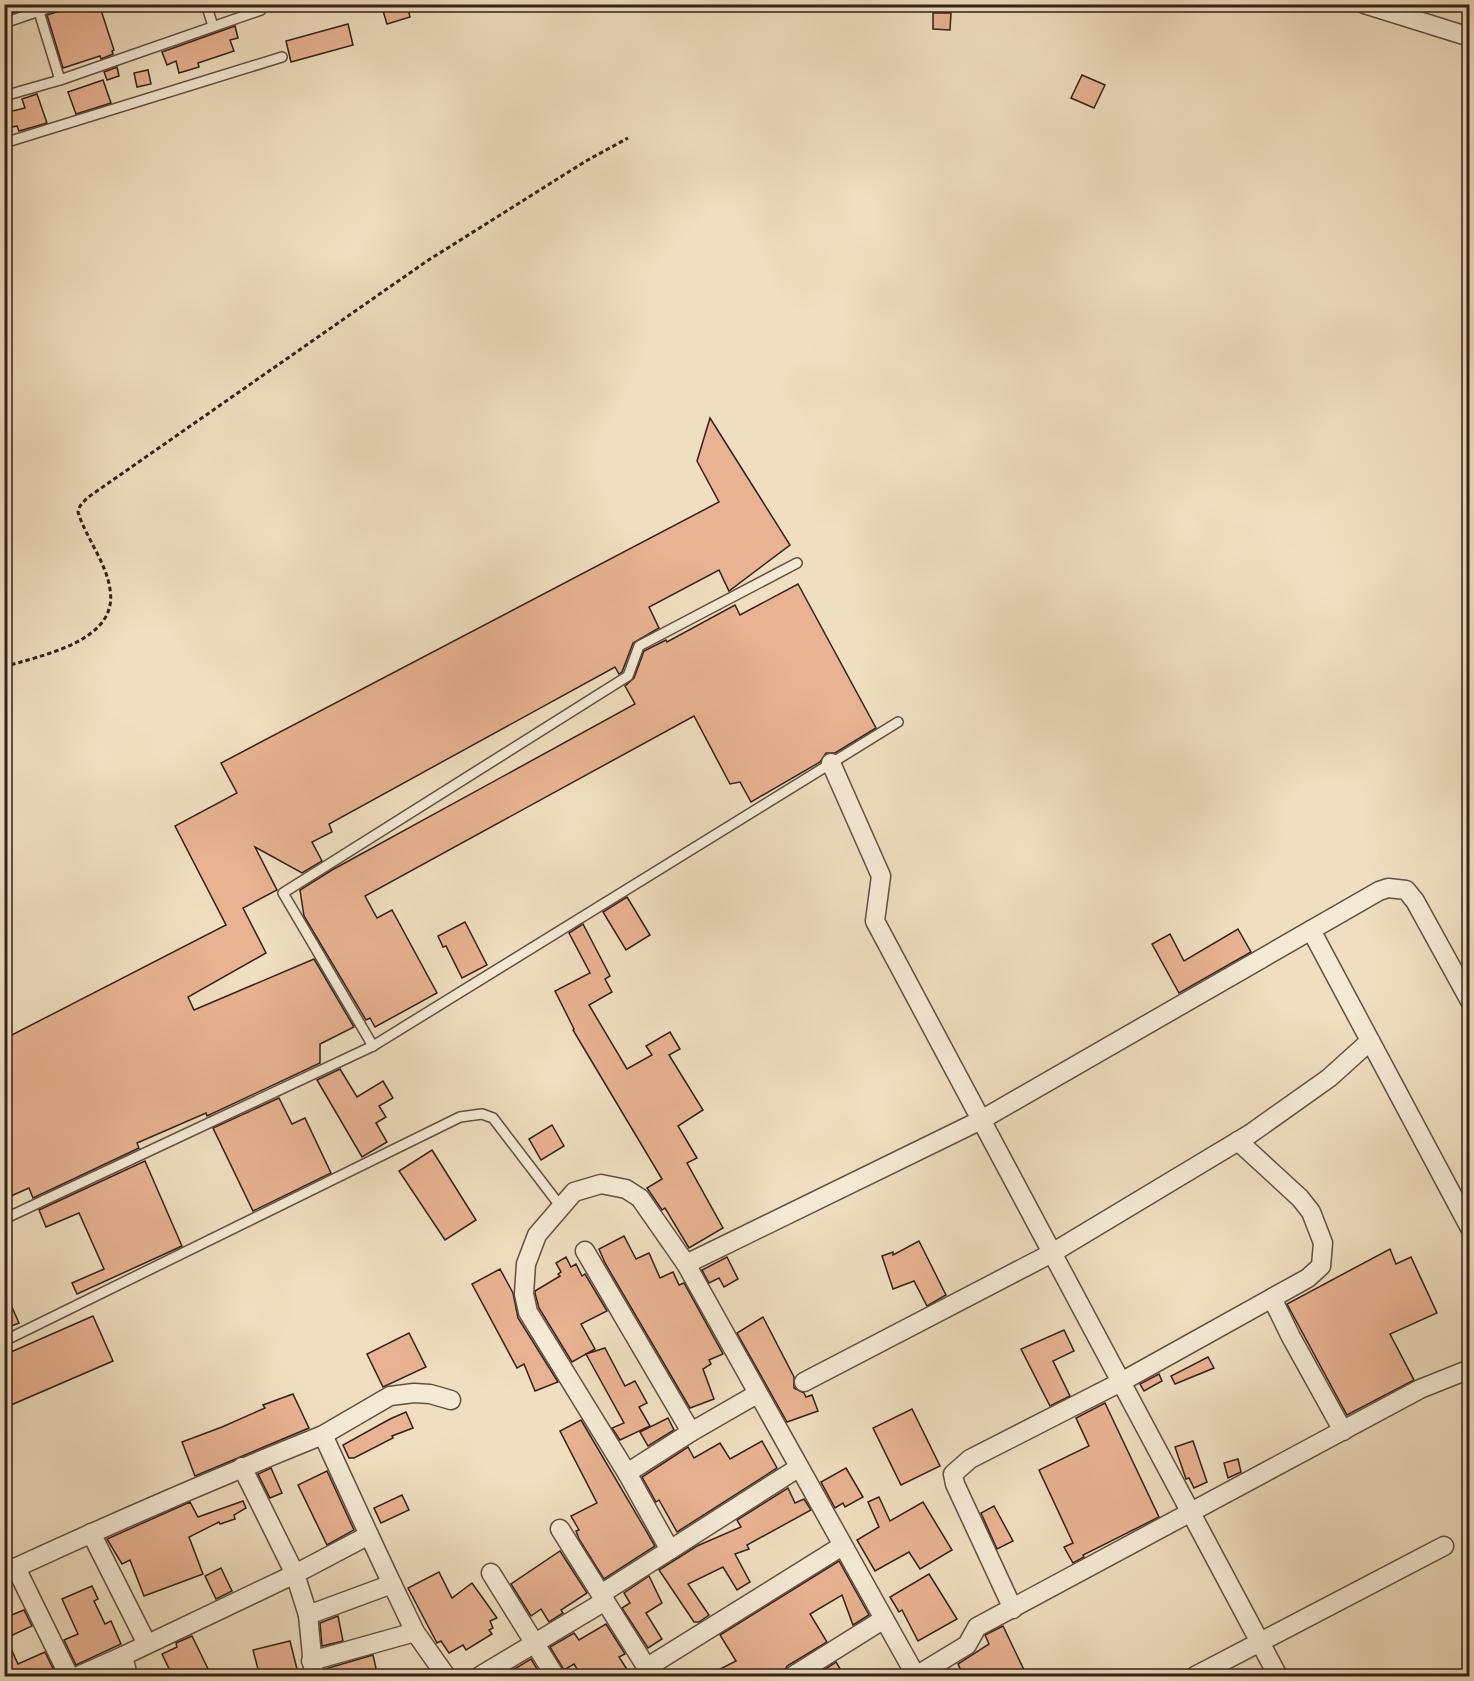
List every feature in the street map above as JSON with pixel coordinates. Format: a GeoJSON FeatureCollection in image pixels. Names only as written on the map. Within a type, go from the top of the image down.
{"type":"FeatureCollection","features":[{"type":"Feature","properties":{"kind":"street"},"geometry":{"type":"LineString","coordinates":[[1364,4],[1470,37]]}},
{"type":"Feature","properties":{"kind":"street"},"geometry":{"type":"LineString","coordinates":[[831,763],[881,876],[876,921],[1278,1677]]}},
{"type":"Feature","properties":{"kind":"street"},"geometry":{"type":"LineString","coordinates":[[686,1264],[981,1120],[1378,891],[1388,888],[1406,890],[1415,901],[1470,1001]]}},
{"type":"Feature","properties":{"kind":"street"},"geometry":{"type":"LineString","coordinates":[[1311,930],[1470,1228]]}},
{"type":"Feature","properties":{"kind":"street"},"geometry":{"type":"LineString","coordinates":[[804,1382],[1052,1253],[1238,1142],[1329,1078],[1370,1041]]}},
{"type":"Feature","properties":{"kind":"street"},"geometry":{"type":"LineString","coordinates":[[1013,1609],[974,1528],[953,1474],[970,1459],[1121,1382],[1308,1278],[1321,1266],[1323,1243],[1311,1212],[1300,1198],[1238,1142]]}},
{"type":"Feature","properties":{"kind":"street"},"geometry":{"type":"LineString","coordinates":[[670,1550],[627,1473],[528,1312],[524,1294],[526,1264],[537,1235],[574,1192],[601,1184],[626,1189],[640,1198],[686,1264],[916,1677],[967,1645],[977,1627],[1420,1389],[1470,1369]]}},
{"type":"Feature","properties":{"kind":"street"},"geometry":{"type":"LineString","coordinates":[[585,1251],[691,1432]]}},
{"type":"Feature","properties":{"kind":"street"},"geometry":{"type":"LineString","coordinates":[[1272,1298],[1343,1431]]}},
{"type":"Feature","properties":{"kind":"street"},"geometry":{"type":"LineString","coordinates":[[69,1677],[10,1571],[242,1467],[323,1435],[390,1396],[430,1394],[451,1400]]}},
{"type":"Feature","properties":{"kind":"street"},"geometry":{"type":"LineString","coordinates":[[627,1473],[691,1432],[757,1394]]}},
{"type":"Feature","properties":{"kind":"street"},"geometry":{"type":"LineString","coordinates":[[323,1435],[415,1632],[446,1677]]}},
{"type":"Feature","properties":{"kind":"street"},"geometry":{"type":"LineString","coordinates":[[242,1467],[295,1574],[308,1615],[312,1669],[415,1632]]}},
{"type":"Feature","properties":{"kind":"street"},"geometry":{"type":"LineString","coordinates":[[480,1677],[534,1644],[670,1550],[798,1468]]}},
{"type":"Feature","properties":{"kind":"street"},"geometry":{"type":"LineString","coordinates":[[560,1529],[649,1672],[842,1546]]}},
{"type":"Feature","properties":{"kind":"street"},"geometry":{"type":"LineString","coordinates":[[91,1533],[147,1644]]}},
{"type":"Feature","properties":{"kind":"street"},"geometry":{"type":"LineString","coordinates":[[78,1677],[295,1574],[369,1535]]}},
{"type":"Feature","properties":{"kind":"street"},"geometry":{"type":"LineString","coordinates":[[1195,1677],[1444,1546]]}},
{"type":"Feature","properties":{"kind":"street"},"geometry":{"type":"LineString","coordinates":[[491,1573],[555,1677]]}},
{"type":"Feature","properties":{"kind":"street"},"geometry":{"type":"LineString","coordinates":[[308,1615],[392,1584]]}},
{"type":"Feature","properties":{"kind":"street"},"geometry":{"type":"LineString","coordinates":[[793,1677],[884,1619]]}},
{"type":"Feature","properties":{"kind":"street"},"geometry":{"type":"LineString","coordinates":[[123,1656],[128,1677]]}},
{"type":"Feature","properties":{"kind":"lane"},"geometry":{"type":"LineString","coordinates":[[4,23],[60,4]]}},
{"type":"Feature","properties":{"kind":"lane"},"geometry":{"type":"LineString","coordinates":[[206,4],[213,26]]}},
{"type":"Feature","properties":{"kind":"lane"},"geometry":{"type":"LineString","coordinates":[[4,96],[60,80],[261,10]]}},
{"type":"Feature","properties":{"kind":"lane"},"geometry":{"type":"LineString","coordinates":[[39,12],[60,80]]}},
{"type":"Feature","properties":{"kind":"lane"},"geometry":{"type":"LineString","coordinates":[[4,143],[282,57]]}},
{"type":"Feature","properties":{"kind":"lane"},"geometry":{"type":"LineString","coordinates":[[373,1046],[283,893],[628,676],[639,646],[797,563]]}},
{"type":"Feature","properties":{"kind":"lane"},"geometry":{"type":"LineString","coordinates":[[4,1219],[373,1046],[898,722]]}},
{"type":"Feature","properties":{"kind":"lane"},"geometry":{"type":"LineString","coordinates":[[4,1341],[460,1118],[482,1114],[493,1118],[561,1207]]}},
{"type":"Feature","properties":{"kind":"path"},"geometry":{"type":"LineString","coordinates":[[4,668],[70,645],[95,631],[104,622],[109,612],[110,589],[104,569],[78,512],[87,498],[427,261],[586,161],[628,138]]}},
{"type":"Feature","properties":{"kind":"building"},"geometry":{"type":"Polygon","coordinates":[[[4,4],[38,4],[4,16],[4,4]]]}},
{"type":"Feature","properties":{"kind":"building"},"geometry":{"type":"Polygon","coordinates":[[[67,4],[99,4],[114,50],[113,54],[63,68],[47,15],[63,10],[67,4]]]}},
{"type":"Feature","properties":{"kind":"building"},"geometry":{"type":"Polygon","coordinates":[[[381,4],[407,4],[410,17],[387,24],[381,4]]]}},
{"type":"Feature","properties":{"kind":"building"},"geometry":{"type":"Polygon","coordinates":[[[933,13],[951,13],[950,30],[933,29],[933,13]]]}},
{"type":"Feature","properties":{"kind":"building"},"geometry":{"type":"Polygon","coordinates":[[[348,24],[353,45],[291,62],[286,41],[348,24]]]}},
{"type":"Feature","properties":{"kind":"building"},"geometry":{"type":"Polygon","coordinates":[[[235,26],[238,38],[230,40],[234,51],[198,63],[199,67],[179,73],[176,61],[167,65],[162,52],[235,26]]]}},
{"type":"Feature","properties":{"kind":"building"},"geometry":{"type":"Polygon","coordinates":[[[117,67],[119,76],[107,80],[104,72],[117,67]]]}},
{"type":"Feature","properties":{"kind":"building"},"geometry":{"type":"Polygon","coordinates":[[[148,70],[151,84],[137,87],[134,73],[148,70]]]}},
{"type":"Feature","properties":{"kind":"building"},"geometry":{"type":"Polygon","coordinates":[[[1082,75],[1105,85],[1094,108],[1071,98],[1082,75]]]}},
{"type":"Feature","properties":{"kind":"building"},"geometry":{"type":"Polygon","coordinates":[[[103,80],[111,103],[76,114],[68,92],[103,80]]]}},
{"type":"Feature","properties":{"kind":"building"},"geometry":{"type":"Polygon","coordinates":[[[37,94],[47,123],[19,131],[17,126],[4,129],[4,113],[25,108],[22,99],[37,94]]]}},
{"type":"Feature","properties":{"kind":"building"},"geometry":{"type":"Polygon","coordinates":[[[710,418],[790,545],[729,591],[719,570],[649,607],[659,628],[633,643],[622,672],[619,674],[615,667],[329,824],[332,832],[312,842],[322,861],[302,873],[255,847],[277,890],[243,908],[266,953],[188,997],[194,1010],[314,959],[354,1027],[320,1044],[320,1063],[207,1116],[206,1113],[137,1143],[139,1148],[33,1198],[29,1188],[4,1199],[4,1039],[226,925],[175,826],[237,793],[221,763],[719,502],[697,461],[710,418]]]}},
{"type":"Feature","properties":{"kind":"building"},"geometry":{"type":"Polygon","coordinates":[[[798,584],[876,728],[835,753],[826,753],[820,762],[751,802],[740,782],[730,784],[694,716],[365,896],[377,918],[392,910],[437,993],[375,1027],[370,1018],[366,1020],[304,916],[300,890],[332,870],[635,704],[625,686],[634,678],[644,651],[666,640],[667,642],[735,605],[740,615],[798,584]]]}},
{"type":"Feature","properties":{"kind":"building"},"geometry":{"type":"Polygon","coordinates":[[[627,897],[650,935],[626,950],[603,912],[627,897]]]}},
{"type":"Feature","properties":{"kind":"building"},"geometry":{"type":"Polygon","coordinates":[[[465,922],[487,965],[462,978],[446,946],[443,947],[438,936],[465,922]]]}},
{"type":"Feature","properties":{"kind":"building"},"geometry":{"type":"Polygon","coordinates":[[[583,924],[610,976],[605,979],[612,992],[589,1005],[627,1069],[652,1055],[646,1046],[670,1032],[680,1049],[669,1055],[703,1110],[678,1126],[697,1158],[687,1163],[723,1228],[689,1248],[665,1208],[662,1210],[647,1188],[662,1179],[573,1030],[555,991],[590,973],[569,933],[583,924]]]}},
{"type":"Feature","properties":{"kind":"building"},"geometry":{"type":"Polygon","coordinates":[[[1238,929],[1251,952],[1179,993],[1152,944],[1170,934],[1184,961],[1238,929]]]}},
{"type":"Feature","properties":{"kind":"building"},"geometry":{"type":"Polygon","coordinates":[[[340,1069],[357,1097],[383,1081],[393,1098],[379,1106],[386,1117],[376,1123],[387,1142],[362,1157],[317,1080],[340,1069]]]}},
{"type":"Feature","properties":{"kind":"building"},"geometry":{"type":"Polygon","coordinates":[[[279,1098],[292,1124],[305,1118],[331,1173],[253,1211],[213,1128],[279,1098]]]}},
{"type":"Feature","properties":{"kind":"building"},"geometry":{"type":"Polygon","coordinates":[[[552,1125],[564,1146],[541,1160],[529,1139],[552,1125]]]}},
{"type":"Feature","properties":{"kind":"building"},"geometry":{"type":"Polygon","coordinates":[[[432,1150],[476,1220],[445,1240],[399,1171],[432,1150]]]}},
{"type":"Feature","properties":{"kind":"building"},"geometry":{"type":"Polygon","coordinates":[[[145,1161],[182,1246],[77,1294],[72,1283],[104,1269],[79,1213],[46,1227],[39,1210],[145,1161]]]}},
{"type":"Feature","properties":{"kind":"building"},"geometry":{"type":"Polygon","coordinates":[[[624,1236],[636,1259],[649,1253],[660,1278],[673,1272],[679,1285],[684,1283],[723,1354],[709,1360],[711,1364],[703,1369],[714,1399],[690,1408],[605,1263],[599,1249],[624,1236]]]}},
{"type":"Feature","properties":{"kind":"building"},"geometry":{"type":"Polygon","coordinates":[[[919,1241],[946,1295],[927,1306],[914,1281],[893,1289],[882,1256],[893,1252],[893,1255],[919,1241]]]}},
{"type":"Feature","properties":{"kind":"building"},"geometry":{"type":"Polygon","coordinates":[[[1390,1249],[1396,1264],[1411,1257],[1437,1313],[1390,1334],[1414,1380],[1347,1415],[1287,1304],[1390,1249]]]}},
{"type":"Feature","properties":{"kind":"building"},"geometry":{"type":"Polygon","coordinates":[[[566,1257],[571,1267],[576,1264],[582,1276],[585,1274],[607,1311],[581,1324],[595,1349],[572,1362],[539,1308],[535,1293],[560,1276],[558,1274],[561,1272],[556,1263],[566,1257]]]}},
{"type":"Feature","properties":{"kind":"building"},"geometry":{"type":"Polygon","coordinates":[[[727,1257],[738,1279],[724,1287],[719,1278],[709,1283],[702,1270],[727,1257]]]}},
{"type":"Feature","properties":{"kind":"building"},"geometry":{"type":"Polygon","coordinates":[[[500,1269],[513,1293],[518,1318],[558,1382],[535,1391],[524,1364],[517,1368],[472,1284],[500,1269]]]}},
{"type":"Feature","properties":{"kind":"building"},"geometry":{"type":"Polygon","coordinates":[[[4,1289],[19,1323],[4,1329],[4,1289]]]}},
{"type":"Feature","properties":{"kind":"building"},"geometry":{"type":"Polygon","coordinates":[[[93,1316],[113,1361],[4,1408],[4,1355],[93,1316]]]}},
{"type":"Feature","properties":{"kind":"building"},"geometry":{"type":"Polygon","coordinates":[[[763,1317],[794,1377],[794,1388],[804,1393],[806,1397],[812,1395],[818,1411],[787,1422],[737,1333],[763,1317]]]}},
{"type":"Feature","properties":{"kind":"building"},"geometry":{"type":"Polygon","coordinates":[[[1064,1330],[1074,1351],[1053,1361],[1070,1396],[1050,1406],[1021,1349],[1064,1330]]]}},
{"type":"Feature","properties":{"kind":"building"},"geometry":{"type":"Polygon","coordinates":[[[409,1333],[426,1367],[383,1387],[367,1354],[409,1333]]]}},
{"type":"Feature","properties":{"kind":"building"},"geometry":{"type":"Polygon","coordinates":[[[605,1348],[625,1386],[635,1381],[647,1403],[639,1407],[650,1426],[620,1440],[612,1428],[624,1423],[586,1354],[605,1348]]]}},
{"type":"Feature","properties":{"kind":"building"},"geometry":{"type":"Polygon","coordinates":[[[1208,1357],[1214,1368],[1175,1384],[1171,1376],[1208,1357]]]}},
{"type":"Feature","properties":{"kind":"building"},"geometry":{"type":"Polygon","coordinates":[[[1159,1374],[1162,1381],[1144,1391],[1140,1384],[1159,1374]]]}},
{"type":"Feature","properties":{"kind":"building"},"geometry":{"type":"Polygon","coordinates":[[[293,1394],[309,1428],[195,1476],[182,1442],[222,1427],[265,1408],[263,1405],[293,1394]]]}},
{"type":"Feature","properties":{"kind":"building"},"geometry":{"type":"Polygon","coordinates":[[[1105,1403],[1159,1517],[1083,1555],[1084,1557],[1073,1563],[1064,1547],[1073,1543],[1039,1470],[1089,1446],[1076,1418],[1105,1403]]]}},
{"type":"Feature","properties":{"kind":"building"},"geometry":{"type":"Polygon","coordinates":[[[912,1409],[940,1466],[901,1485],[873,1428],[912,1409]]]}},
{"type":"Feature","properties":{"kind":"building"},"geometry":{"type":"Polygon","coordinates":[[[406,1412],[413,1428],[392,1436],[393,1438],[354,1458],[349,1458],[343,1445],[406,1412]]]}},
{"type":"Feature","properties":{"kind":"building"},"geometry":{"type":"Polygon","coordinates":[[[668,1418],[674,1430],[648,1446],[640,1432],[668,1418]]]}},
{"type":"Feature","properties":{"kind":"building"},"geometry":{"type":"Polygon","coordinates":[[[581,1420],[655,1546],[604,1579],[579,1539],[576,1531],[579,1530],[571,1516],[597,1503],[560,1431],[581,1420]]]}},
{"type":"Feature","properties":{"kind":"building"},"geometry":{"type":"Polygon","coordinates":[[[762,1441],[777,1468],[677,1532],[659,1500],[656,1502],[642,1477],[688,1447],[694,1458],[720,1443],[730,1459],[762,1441]]]}},
{"type":"Feature","properties":{"kind":"building"},"geometry":{"type":"Polygon","coordinates":[[[1193,1441],[1207,1482],[1194,1488],[1189,1478],[1186,1479],[1175,1447],[1193,1441]]]}},
{"type":"Feature","properties":{"kind":"building"},"geometry":{"type":"Polygon","coordinates":[[[1238,1459],[1241,1472],[1228,1478],[1224,1463],[1238,1459]]]}},
{"type":"Feature","properties":{"kind":"building"},"geometry":{"type":"Polygon","coordinates":[[[271,1468],[282,1493],[270,1498],[258,1474],[271,1468]]]}},
{"type":"Feature","properties":{"kind":"building"},"geometry":{"type":"Polygon","coordinates":[[[846,1468],[863,1497],[845,1507],[843,1503],[835,1508],[821,1482],[846,1468]]]}},
{"type":"Feature","properties":{"kind":"building"},"geometry":{"type":"Polygon","coordinates":[[[327,1471],[354,1530],[327,1545],[298,1485],[327,1471]]]}},
{"type":"Feature","properties":{"kind":"building"},"geometry":{"type":"Polygon","coordinates":[[[788,1488],[795,1503],[804,1499],[811,1510],[747,1545],[749,1549],[735,1554],[750,1582],[737,1590],[723,1567],[688,1584],[709,1615],[699,1622],[694,1622],[659,1570],[697,1546],[741,1527],[737,1520],[788,1488]]]}},
{"type":"Feature","properties":{"kind":"building"},"geometry":{"type":"Polygon","coordinates":[[[402,1495],[409,1510],[381,1523],[374,1508],[402,1495]]]}},
{"type":"Feature","properties":{"kind":"building"},"geometry":{"type":"Polygon","coordinates":[[[879,1497],[890,1521],[923,1502],[952,1550],[920,1569],[909,1552],[875,1571],[857,1540],[879,1527],[868,1502],[879,1497]]]}},
{"type":"Feature","properties":{"kind":"building"},"geometry":{"type":"Polygon","coordinates":[[[243,1501],[246,1508],[234,1515],[235,1519],[220,1524],[219,1522],[189,1537],[203,1574],[144,1596],[130,1560],[122,1564],[107,1539],[190,1502],[198,1517],[243,1501]]]}},
{"type":"Feature","properties":{"kind":"building"},"geometry":{"type":"Polygon","coordinates":[[[994,1506],[1013,1541],[997,1549],[981,1513],[994,1506]]]}},
{"type":"Feature","properties":{"kind":"building"},"geometry":{"type":"Polygon","coordinates":[[[560,1551],[587,1593],[561,1610],[563,1613],[549,1622],[541,1609],[531,1616],[511,1584],[560,1551]]]}},
{"type":"Feature","properties":{"kind":"building"},"geometry":{"type":"Polygon","coordinates":[[[839,1561],[869,1615],[853,1625],[842,1595],[810,1614],[827,1642],[787,1666],[782,1677],[705,1677],[736,1661],[720,1635],[839,1561]]]}},
{"type":"Feature","properties":{"kind":"building"},"geometry":{"type":"Polygon","coordinates":[[[221,1568],[232,1591],[216,1599],[205,1576],[221,1568]]]}},
{"type":"Feature","properties":{"kind":"building"},"geometry":{"type":"Polygon","coordinates":[[[439,1572],[452,1598],[472,1583],[497,1618],[490,1621],[493,1628],[489,1630],[492,1634],[466,1650],[463,1645],[449,1653],[441,1641],[437,1643],[408,1588],[439,1572]]]}},
{"type":"Feature","properties":{"kind":"building"},"geometry":{"type":"Polygon","coordinates":[[[929,1574],[957,1619],[918,1641],[902,1610],[899,1612],[890,1597],[929,1574]]]}},
{"type":"Feature","properties":{"kind":"building"},"geometry":{"type":"Polygon","coordinates":[[[649,1576],[662,1603],[646,1613],[662,1639],[648,1648],[622,1608],[630,1603],[624,1593],[649,1576]]]}},
{"type":"Feature","properties":{"kind":"building"},"geometry":{"type":"Polygon","coordinates":[[[92,1586],[98,1599],[94,1601],[105,1624],[111,1621],[121,1644],[76,1665],[64,1640],[78,1634],[62,1599],[92,1586]]]}},
{"type":"Feature","properties":{"kind":"building"},"geometry":{"type":"Polygon","coordinates":[[[24,1610],[32,1626],[6,1638],[18,1664],[45,1652],[57,1677],[4,1677],[4,1618],[24,1610]]]}},
{"type":"Feature","properties":{"kind":"building"},"geometry":{"type":"Polygon","coordinates":[[[338,1616],[343,1641],[322,1646],[320,1623],[338,1616]]]}},
{"type":"Feature","properties":{"kind":"building"},"geometry":{"type":"Polygon","coordinates":[[[606,1624],[625,1654],[619,1657],[632,1677],[582,1677],[574,1664],[564,1670],[550,1647],[574,1633],[579,1640],[606,1624]]]}},
{"type":"Feature","properties":{"kind":"building"},"geometry":{"type":"Polygon","coordinates":[[[1003,1626],[1025,1672],[1015,1677],[964,1677],[958,1664],[989,1644],[985,1635],[1003,1626]]]}},
{"type":"Feature","properties":{"kind":"building"},"geometry":{"type":"Polygon","coordinates":[[[192,1636],[212,1677],[173,1677],[162,1654],[177,1647],[176,1643],[192,1636]]]}},
{"type":"Feature","properties":{"kind":"building"},"geometry":{"type":"Polygon","coordinates":[[[290,1641],[299,1677],[260,1677],[253,1650],[290,1641]]]}},
{"type":"Feature","properties":{"kind":"building"},"geometry":{"type":"Polygon","coordinates":[[[373,1655],[378,1677],[326,1677],[325,1669],[373,1655]]]}},
{"type":"Feature","properties":{"kind":"building"},"geometry":{"type":"Polygon","coordinates":[[[531,1659],[542,1677],[501,1677],[531,1659]]]}},
{"type":"Feature","properties":{"kind":"building"},"geometry":{"type":"Polygon","coordinates":[[[836,1662],[845,1677],[813,1677],[836,1662]]]}}]}
